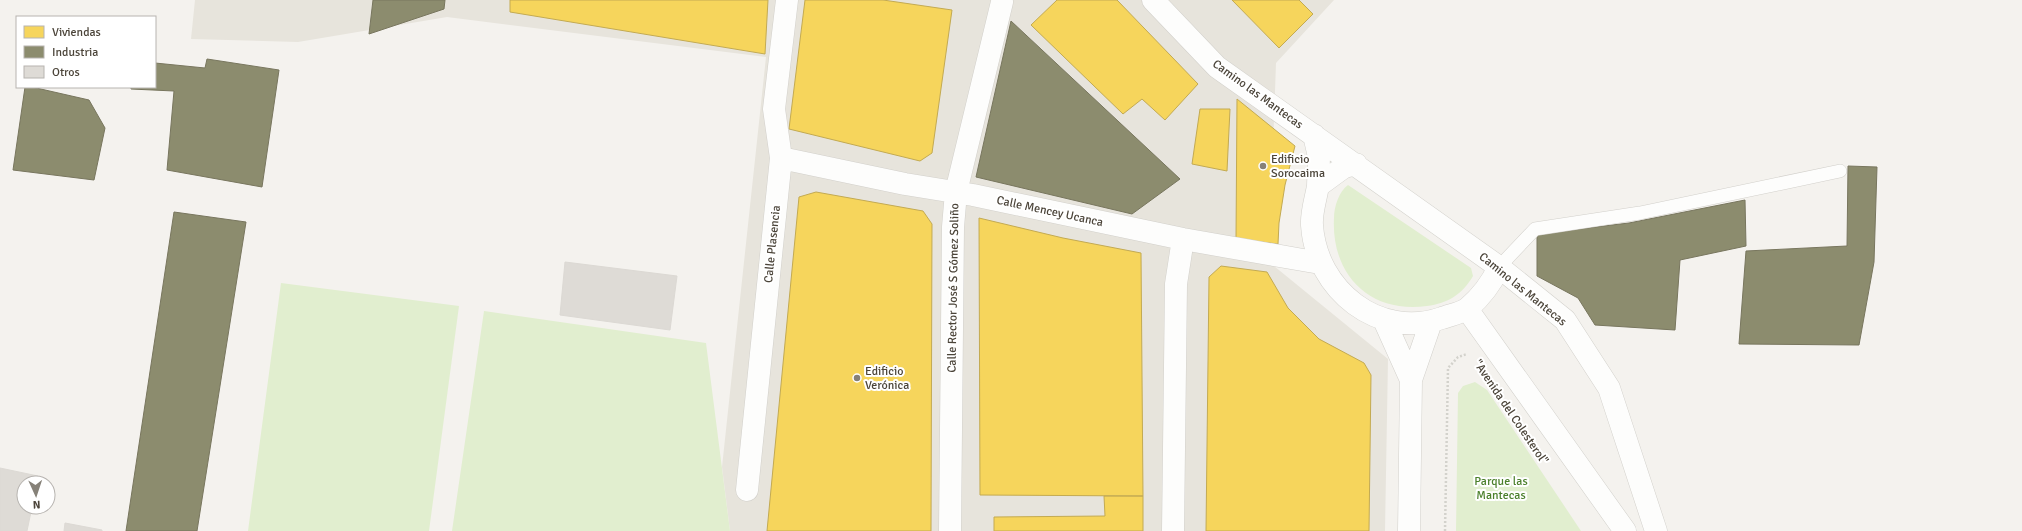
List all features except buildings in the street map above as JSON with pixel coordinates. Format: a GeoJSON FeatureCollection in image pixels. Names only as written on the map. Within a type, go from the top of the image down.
{"type":"FeatureCollection","features":[{"type":"Feature","properties":{"kind":"street","name":"Calle Plasencia"},"geometry":{"type":"LineString","coordinates":[[747,490],[781,158],[774,109],[787,0]]}},
{"type":"Feature","properties":{"kind":"street","name":"Camino las Mantecas"},"geometry":{"type":"LineString","coordinates":[[1153,0],[1217,67],[1356,164],[1499,267],[1565,320],[1609,388],[1656,531]]}},
{"type":"Feature","properties":{"kind":"street","name":"Calle Rector José S Gómez Soliño"},"geometry":{"type":"LineString","coordinates":[[950,531],[953,228],[956,192],[998,1]]}},
{"type":"Feature","properties":{"kind":"street","name":"Camino las Mantecas"},"geometry":{"type":"LineString","coordinates":[[1314,135],[1319,157],[1318,186],[1311,224],[1320,263]]}},
{"type":"Feature","properties":{"kind":"street","name":"Calle Mencey Ucanca"},"geometry":{"type":"LineString","coordinates":[[781,158],[905,184],[956,192],[1183,239],[1320,263]]}},
{"type":"Feature","properties":{"kind":"street"},"geometry":{"type":"LineString","coordinates":[[1318,186],[1344,166],[1356,164]]}},
{"type":"Feature","properties":{"kind":"street"},"geometry":{"type":"LineString","coordinates":[[1173,531],[1176,284],[1183,239]]}},
{"type":"Feature","properties":{"kind":"street"},"geometry":{"type":"LineString","coordinates":[[1320,263],[1342,295],[1374,316],[1384,320],[1413,324],[1431,322],[1467,309],[1492,281],[1499,267]]}},
{"type":"Feature","properties":{"kind":"street"},"geometry":{"type":"LineString","coordinates":[[1467,309],[1625,531]]}},
{"type":"Feature","properties":{"kind":"street"},"geometry":{"type":"LineString","coordinates":[[1384,320],[1411,380]]}},
{"type":"Feature","properties":{"kind":"street"},"geometry":{"type":"LineString","coordinates":[[1410,531],[1411,380],[1431,322]]}},
{"type":"Feature","properties":{"kind":"lane"},"geometry":{"type":"LineString","coordinates":[[1499,267],[1535,229],[1640,213],[1840,171]]}},
{"type":"Feature","properties":{"kind":"path","name":"\"Avenida del Colesterol\""},"geometry":{"type":"LineString","coordinates":[[1446,531],[1448,368],[1458,357],[1471,352]]}},
{"type":"Feature","properties":{"kind":"shaded area"},"geometry":{"type":"Polygon","coordinates":[[[195,0],[1334,0],[1276,63],[1269,262],[1388,359],[1385,531],[730,531],[722,467],[766,57],[447,17],[298,42],[191,39],[195,0]]]}},
{"type":"Feature","properties":{"kind":"green space"},"geometry":{"type":"Polygon","coordinates":[[[1348,185],[1471,268],[1473,276],[1469,283],[1454,297],[1442,303],[1427,306],[1406,307],[1388,304],[1371,296],[1358,286],[1347,273],[1339,256],[1335,238],[1334,218],[1336,204],[1342,191],[1348,185]]]}},
{"type":"Feature","properties":{"kind":"green space"},"geometry":{"type":"Polygon","coordinates":[[[281,283],[459,306],[429,531],[248,531],[281,283]]]}},
{"type":"Feature","properties":{"kind":"green space"},"geometry":{"type":"Polygon","coordinates":[[[484,311],[706,343],[730,531],[452,531],[484,311]]]}},
{"type":"Feature","properties":{"kind":"green space","name":"Parque las Mantecas"},"geometry":{"type":"Polygon","coordinates":[[[1475,382],[1487,390],[1581,531],[1456,531],[1458,393],[1463,386],[1475,382]]]}},
{"type":"Feature","properties":{"kind":"place","name":"Edificio Sorocaima"},"geometry":{"type":"Point","coordinates":[1263,166]}},
{"type":"Feature","properties":{"kind":"place","name":"Edificio Verónica"},"geometry":{"type":"Point","coordinates":[857,378]}}]}
